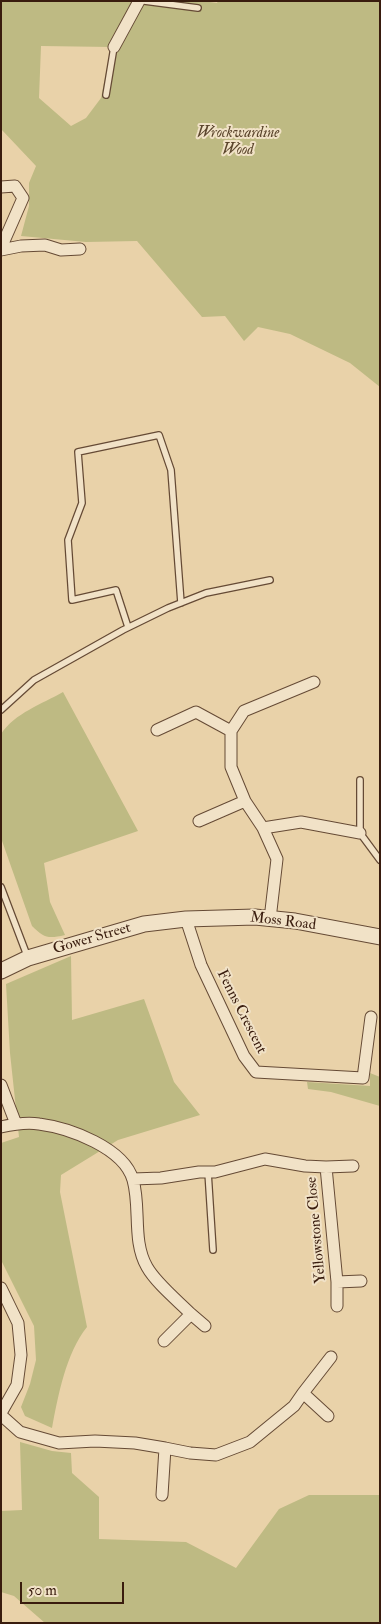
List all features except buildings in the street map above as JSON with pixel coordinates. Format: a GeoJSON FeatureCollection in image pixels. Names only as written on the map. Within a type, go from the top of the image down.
{"type":"FeatureCollection","features":[{"type":"Feature","properties":{"kind":"street"},"geometry":{"type":"LineString","coordinates":[[114,47],[139,1]]}},
{"type":"Feature","properties":{"kind":"street"},"geometry":{"type":"LineString","coordinates":[[1,187],[15,186],[23,198],[1,249]]}},
{"type":"Feature","properties":{"kind":"street"},"geometry":{"type":"LineString","coordinates":[[1,249],[44,245],[61,250],[80,249]]}},
{"type":"Feature","properties":{"kind":"street"},"geometry":{"type":"LineString","coordinates":[[270,918],[277,859],[263,828],[245,801],[231,767],[231,731],[244,710],[314,682]]}},
{"type":"Feature","properties":{"kind":"street"},"geometry":{"type":"LineString","coordinates":[[157,730],[196,712],[231,731]]}},
{"type":"Feature","properties":{"kind":"street"},"geometry":{"type":"LineString","coordinates":[[199,821],[245,801]]}},
{"type":"Feature","properties":{"kind":"street"},"geometry":{"type":"LineString","coordinates":[[263,828],[301,822],[360,833]]}},
{"type":"Feature","properties":{"kind":"street","name":"Moss Road"},"geometry":{"type":"LineString","coordinates":[[186,919],[270,918],[380,937]]}},
{"type":"Feature","properties":{"kind":"street","name":"Gower Street"},"geometry":{"type":"LineString","coordinates":[[1,971],[28,958],[144,924],[186,919]]}},
{"type":"Feature","properties":{"kind":"street","name":"Fenns Crescent"},"geometry":{"type":"LineString","coordinates":[[186,919],[201,965],[244,1056],[256,1072],[363,1078],[371,1017]]}},
{"type":"Feature","properties":{"kind":"street"},"geometry":{"type":"LineString","coordinates":[[1,1085],[16,1124]]}},
{"type":"Feature","properties":{"kind":"street"},"geometry":{"type":"LineString","coordinates":[[1,1127],[16,1124],[48,1126],[98,1144],[117,1156],[133,1179],[137,1207],[137,1232],[141,1252],[147,1267],[204,1326]]}},
{"type":"Feature","properties":{"kind":"street","name":"Yellowstone Close"},"geometry":{"type":"LineString","coordinates":[[133,1179],[215,1172],[265,1159],[305,1166],[326,1167],[338,1282],[337,1306]]}},
{"type":"Feature","properties":{"kind":"street"},"geometry":{"type":"LineString","coordinates":[[326,1167],[353,1166]]}},
{"type":"Feature","properties":{"kind":"street"},"geometry":{"type":"LineString","coordinates":[[338,1282],[362,1281]]}},
{"type":"Feature","properties":{"kind":"street"},"geometry":{"type":"LineString","coordinates":[[1,1288],[18,1323],[21,1355],[18,1385],[1,1414],[20,1432],[59,1443],[95,1441],[135,1443],[190,1453],[216,1455],[250,1442],[294,1406],[331,1357]]}},
{"type":"Feature","properties":{"kind":"street"},"geometry":{"type":"LineString","coordinates":[[164,1341],[191,1314]]}},
{"type":"Feature","properties":{"kind":"street"},"geometry":{"type":"LineString","coordinates":[[303,1393],[328,1416]]}},
{"type":"Feature","properties":{"kind":"street"},"geometry":{"type":"LineString","coordinates":[[162,1495],[165,1448]]}},
{"type":"Feature","properties":{"kind":"lane"},"geometry":{"type":"LineString","coordinates":[[144,1],[198,8]]}},
{"type":"Feature","properties":{"kind":"lane"},"geometry":{"type":"LineString","coordinates":[[106,95],[114,47]]}},
{"type":"Feature","properties":{"kind":"lane"},"geometry":{"type":"LineString","coordinates":[[128,627],[116,590],[72,600],[68,540],[82,503],[78,452],[159,435],[171,470],[181,603]]}},
{"type":"Feature","properties":{"kind":"lane"},"geometry":{"type":"LineString","coordinates":[[1,710],[41,675],[70,661],[128,627],[206,593],[270,580]]}},
{"type":"Feature","properties":{"kind":"lane"},"geometry":{"type":"LineString","coordinates":[[360,780],[360,833],[380,860]]}},
{"type":"Feature","properties":{"kind":"lane"},"geometry":{"type":"LineString","coordinates":[[1,888],[28,958]]}},
{"type":"Feature","properties":{"kind":"lane"},"geometry":{"type":"LineString","coordinates":[[208,1172],[213,1250]]}},
{"type":"Feature","properties":{"kind":"green space","name":"Wrockwardine Wood"},"geometry":{"type":"Polygon","coordinates":[[[1,1],[202,1],[217,3],[218,1],[380,1],[380,387],[350,363],[290,334],[258,327],[244,341],[225,316],[202,317],[137,241],[86,242],[21,236],[29,206],[29,183],[36,166],[1,129],[1,1]],[[41,46],[39,98],[71,126],[86,118],[101,98],[111,47],[41,46]]]}},
{"type":"Feature","properties":{"kind":"green space"},"geometry":{"type":"Polygon","coordinates":[[[63,692],[138,831],[44,863],[50,902],[65,935],[50,937],[43,935],[32,926],[1,838],[1,734],[21,715],[63,692]]]}},
{"type":"Feature","properties":{"kind":"green space"},"geometry":{"type":"Polygon","coordinates":[[[71,956],[72,1020],[144,999],[174,1082],[200,1115],[118,1140],[61,1175],[60,1192],[87,1327],[68,1362],[52,1428],[25,1416],[21,1407],[30,1384],[36,1360],[34,1326],[1,1260],[1,1143],[19,1137],[10,1053],[6,984],[71,956]]]}},
{"type":"Feature","properties":{"kind":"green space"},"geometry":{"type":"Polygon","coordinates":[[[370,1073],[380,1077],[380,1106],[331,1092],[308,1089],[307,1082],[370,1086],[370,1073]]]}},
{"type":"Feature","properties":{"kind":"green space"},"geometry":{"type":"Polygon","coordinates":[[[20,1442],[52,1451],[71,1453],[72,1473],[99,1497],[99,1539],[186,1542],[236,1568],[279,1509],[309,1495],[380,1495],[380,1623],[45,1623],[14,1596],[1,1592],[1,1511],[22,1510],[20,1442]]]}}]}
